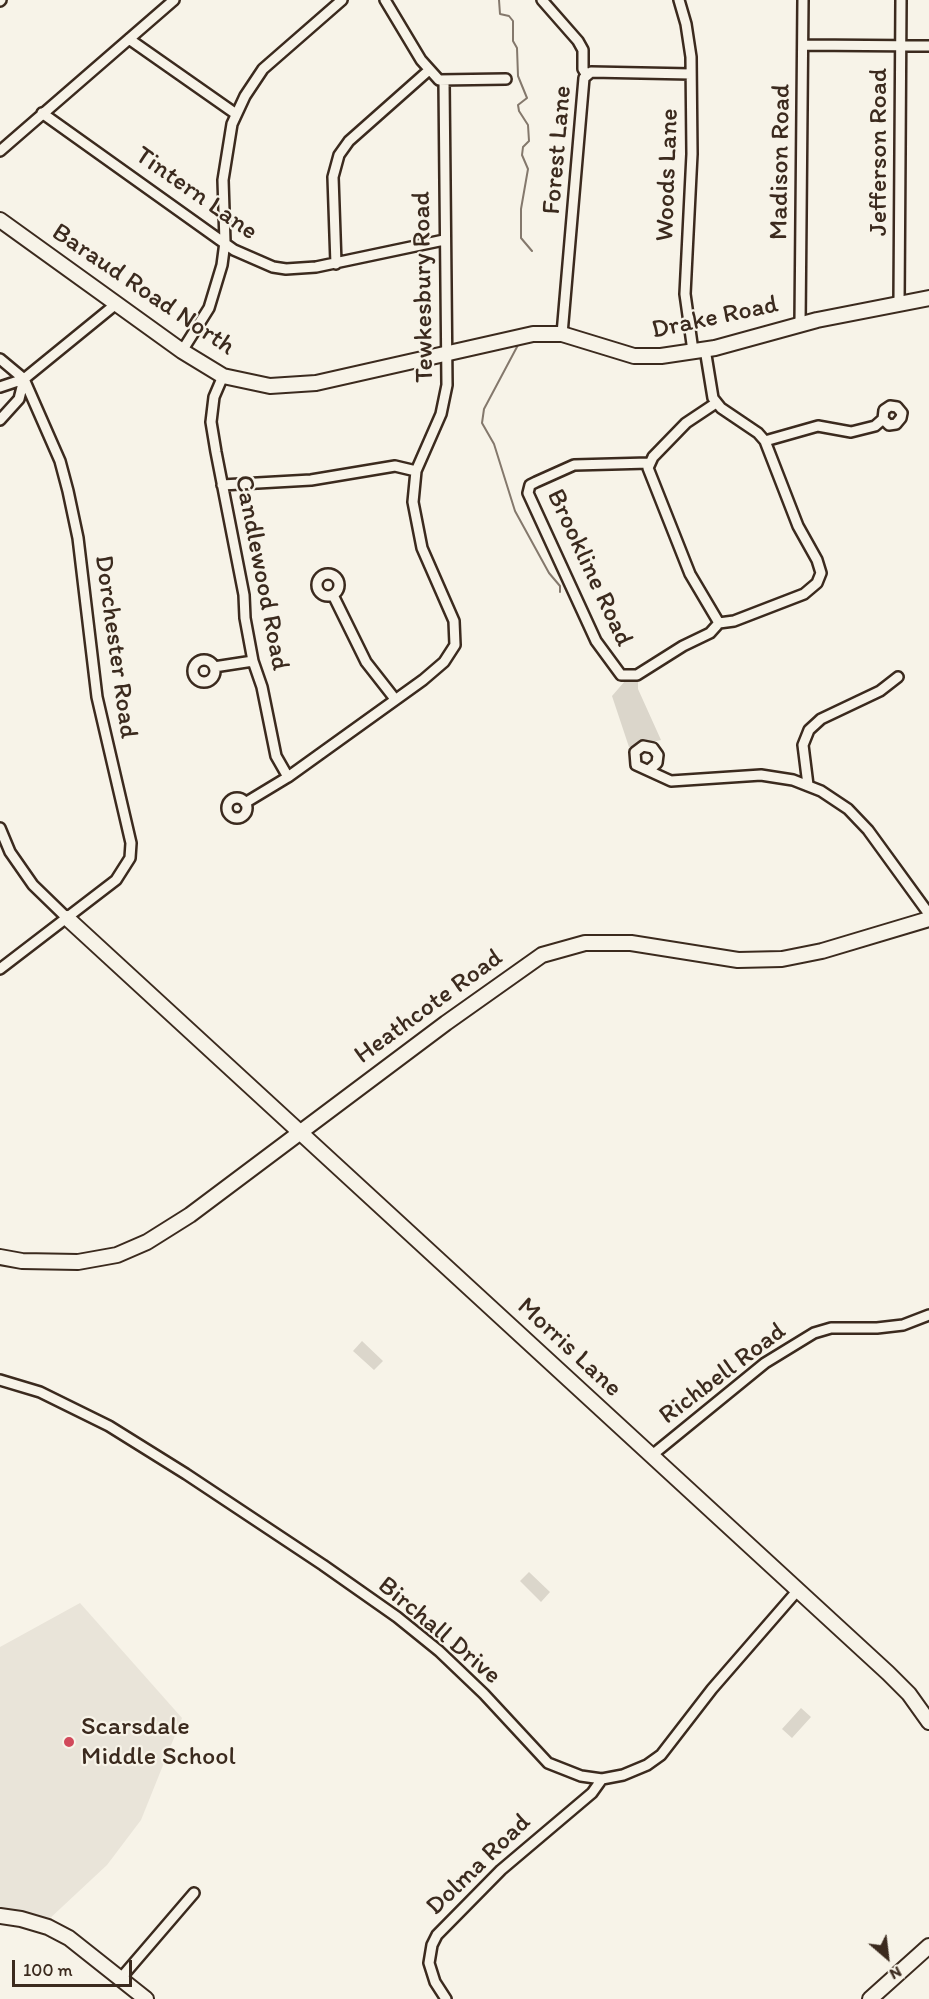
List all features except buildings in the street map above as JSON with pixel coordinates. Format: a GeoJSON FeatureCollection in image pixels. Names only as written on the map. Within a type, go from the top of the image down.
{"type":"FeatureCollection","features":[{"type":"Feature","properties":{"kind":"street"},"geometry":{"type":"LineString","coordinates":[[0,151],[174,0]]}},
{"type":"Feature","properties":{"kind":"street"},"geometry":{"type":"LineString","coordinates":[[182,351],[209,308],[222,265],[225,242],[223,180],[229,134],[236,114],[245,96],[272,60],[342,0]]}},
{"type":"Feature","properties":{"kind":"street"},"geometry":{"type":"LineString","coordinates":[[385,0],[408,42],[428,71],[444,81],[506,78]]}},
{"type":"Feature","properties":{"kind":"street"},"geometry":{"type":"LineString","coordinates":[[542,0],[578,41],[583,50],[583,69],[586,74]]}},
{"type":"Feature","properties":{"kind":"street","name":"Woods Lane"},"geometry":{"type":"LineString","coordinates":[[679,0],[689,36],[691,74],[692,154],[685,294],[711,393],[716,404]]}},
{"type":"Feature","properties":{"kind":"street","name":"Madison Road"},"geometry":{"type":"LineString","coordinates":[[800,324],[803,0]]}},
{"type":"Feature","properties":{"kind":"street","name":"Jefferson Road"},"geometry":{"type":"LineString","coordinates":[[899,304],[901,0]]}},
{"type":"Feature","properties":{"kind":"street"},"geometry":{"type":"LineString","coordinates":[[129,39],[236,114]]}},
{"type":"Feature","properties":{"kind":"street"},"geometry":{"type":"LineString","coordinates":[[803,45],[929,46]]}},
{"type":"Feature","properties":{"kind":"street"},"geometry":{"type":"LineString","coordinates":[[336,264],[333,177],[339,155],[349,141],[428,71]]}},
{"type":"Feature","properties":{"kind":"street","name":"Forest Lane"},"geometry":{"type":"LineString","coordinates":[[562,334],[574,217],[581,88],[586,74],[691,74]]}},
{"type":"Feature","properties":{"kind":"street","name":"Tewkesbury Road"},"geometry":{"type":"LineString","coordinates":[[245,803],[288,777],[444,662],[451,654],[456,638],[454,621],[417,532],[413,502],[416,471],[444,403],[447,385],[444,81]]}},
{"type":"Feature","properties":{"kind":"street","name":"Tintern Lane"},"geometry":{"type":"LineString","coordinates":[[42,114],[243,256],[273,267],[299,269],[336,264],[444,240]]}},
{"type":"Feature","properties":{"kind":"street","name":"Baraud Road North"},"geometry":{"type":"LineString","coordinates":[[0,220],[182,351],[224,376],[270,386],[298,386],[513,338]]}},
{"type":"Feature","properties":{"kind":"street","name":"Drake Road"},"geometry":{"type":"LineString","coordinates":[[513,338],[533,334],[562,334],[634,356],[661,357],[699,350],[800,324],[929,298]]}},
{"type":"Feature","properties":{"kind":"street"},"geometry":{"type":"LineString","coordinates":[[0,387],[24,379],[116,304]]}},
{"type":"Feature","properties":{"kind":"street","name":"Dorchester Road"},"geometry":{"type":"LineString","coordinates":[[0,359],[24,379],[60,461],[76,520],[97,698],[131,834],[130,858],[116,880],[0,969]]}},
{"type":"Feature","properties":{"kind":"street","name":"Candlewood Road"},"geometry":{"type":"LineString","coordinates":[[224,376],[214,397],[212,422],[222,485],[244,595],[244,618],[253,661],[262,687],[276,756],[288,777]]}},
{"type":"Feature","properties":{"kind":"street"},"geometry":{"type":"LineString","coordinates":[[0,420],[19,399],[24,379]]}},
{"type":"Feature","properties":{"kind":"street"},"geometry":{"type":"LineString","coordinates":[[716,404],[758,433],[765,441],[798,526],[817,560],[821,573],[817,583],[804,594],[734,621],[719,623],[690,574],[650,475],[649,463],[686,423],[716,404]]}},
{"type":"Feature","properties":{"kind":"street"},"geometry":{"type":"LineString","coordinates":[[765,441],[818,426],[851,432],[875,426],[883,419]]}},
{"type":"Feature","properties":{"kind":"street","name":"Brookline Road"},"geometry":{"type":"LineString","coordinates":[[649,463],[574,465],[530,485],[528,493],[596,641],[621,675],[637,675],[683,646],[710,633],[719,623]]}},
{"type":"Feature","properties":{"kind":"street"},"geometry":{"type":"LineString","coordinates":[[222,485],[311,480],[395,466],[416,471]]}},
{"type":"Feature","properties":{"kind":"street"},"geometry":{"type":"LineString","coordinates":[[333,595],[366,662],[395,699]]}},
{"type":"Feature","properties":{"kind":"street"},"geometry":{"type":"LineString","coordinates":[[214,667],[253,661]]}},
{"type":"Feature","properties":{"kind":"street"},"geometry":{"type":"LineString","coordinates":[[808,785],[803,745],[809,730],[821,719],[880,691],[898,677]]}},
{"type":"Feature","properties":{"kind":"street"},"geometry":{"type":"LineString","coordinates":[[650,769],[656,776],[671,781],[761,776],[808,785],[848,809],[861,822],[929,914]]}},
{"type":"Feature","properties":{"kind":"street"},"geometry":{"type":"LineString","coordinates":[[0,828],[10,852],[33,885],[67,918]]}},
{"type":"Feature","properties":{"kind":"street","name":"Morris Lane"},"geometry":{"type":"LineString","coordinates":[[67,918],[898,1683],[929,1722]]}},
{"type":"Feature","properties":{"kind":"street","name":"Heathcote Road"},"geometry":{"type":"LineString","coordinates":[[0,1257],[22,1261],[78,1262],[102,1259],[132,1249],[171,1228],[542,955],[585,943],[631,943],[738,960],[772,960],[822,951],[929,919]]}},
{"type":"Feature","properties":{"kind":"street","name":"Richbell Road"},"geometry":{"type":"LineString","coordinates":[[651,1456],[765,1363],[808,1336],[831,1328],[877,1328],[903,1324],[929,1315]]}},
{"type":"Feature","properties":{"kind":"street","name":"Birchall Drive"},"geometry":{"type":"LineString","coordinates":[[0,1380],[32,1389],[80,1411],[193,1478],[323,1565],[420,1635],[484,1694],[548,1763],[573,1774],[602,1779],[637,1770],[660,1755],[712,1689],[798,1590]]}},
{"type":"Feature","properties":{"kind":"street","name":"Dolma Road"},"geometry":{"type":"LineString","coordinates":[[446,1999],[435,1982],[429,1963],[432,1945],[437,1935],[501,1870],[592,1793],[602,1779]]}},
{"type":"Feature","properties":{"kind":"street"},"geometry":{"type":"LineString","coordinates":[[121,1978],[194,1893]]}},
{"type":"Feature","properties":{"kind":"street"},"geometry":{"type":"LineString","coordinates":[[0,1916],[21,1918],[58,1932],[82,1946],[146,1999]]}},
{"type":"Feature","properties":{"kind":"street"},"geometry":{"type":"LineString","coordinates":[[870,1999],[929,1946]]}},
{"type":"Feature","properties":{"kind":"shaded area"},"geometry":{"type":"Polygon","coordinates":[[[625,681],[638,681],[638,689],[661,740],[629,747],[612,696],[625,681]]]}},
{"type":"Feature","properties":{"kind":"shaded area"},"geometry":{"type":"Polygon","coordinates":[[[362,1341],[383,1361],[374,1370],[353,1351],[362,1341]]]}},
{"type":"Feature","properties":{"kind":"shaded area"},"geometry":{"type":"Polygon","coordinates":[[[529,1572],[550,1592],[541,1602],[520,1581],[529,1572]]]}},
{"type":"Feature","properties":{"kind":"shaded area","name":"Scarsdale Middle School"},"geometry":{"type":"Polygon","coordinates":[[[80,1603],[182,1718],[141,1820],[107,1865],[47,1921],[0,1909],[0,1647],[80,1603]]]}},
{"type":"Feature","properties":{"kind":"shaded area"},"geometry":{"type":"Polygon","coordinates":[[[801,1708],[811,1717],[792,1738],[782,1729],[801,1708]]]}},
{"type":"Feature","properties":{"kind":"waterway"},"geometry":{"type":"LineString","coordinates":[[499,0],[500,14],[509,16],[513,21],[513,41],[517,48],[518,76],[527,98],[518,105],[528,125],[529,141],[523,147],[522,155],[528,169],[521,209],[521,238],[532,251]]}},
{"type":"Feature","properties":{"kind":"waterway"},"geometry":{"type":"LineString","coordinates":[[518,345],[484,409],[482,423],[494,444],[515,511],[549,573],[560,586],[560,592]]}},
{"type":"Feature","properties":{"kind":"place","name":"Scarsdale Middle School"},"geometry":{"type":"Point","coordinates":[69,1742]}}]}
